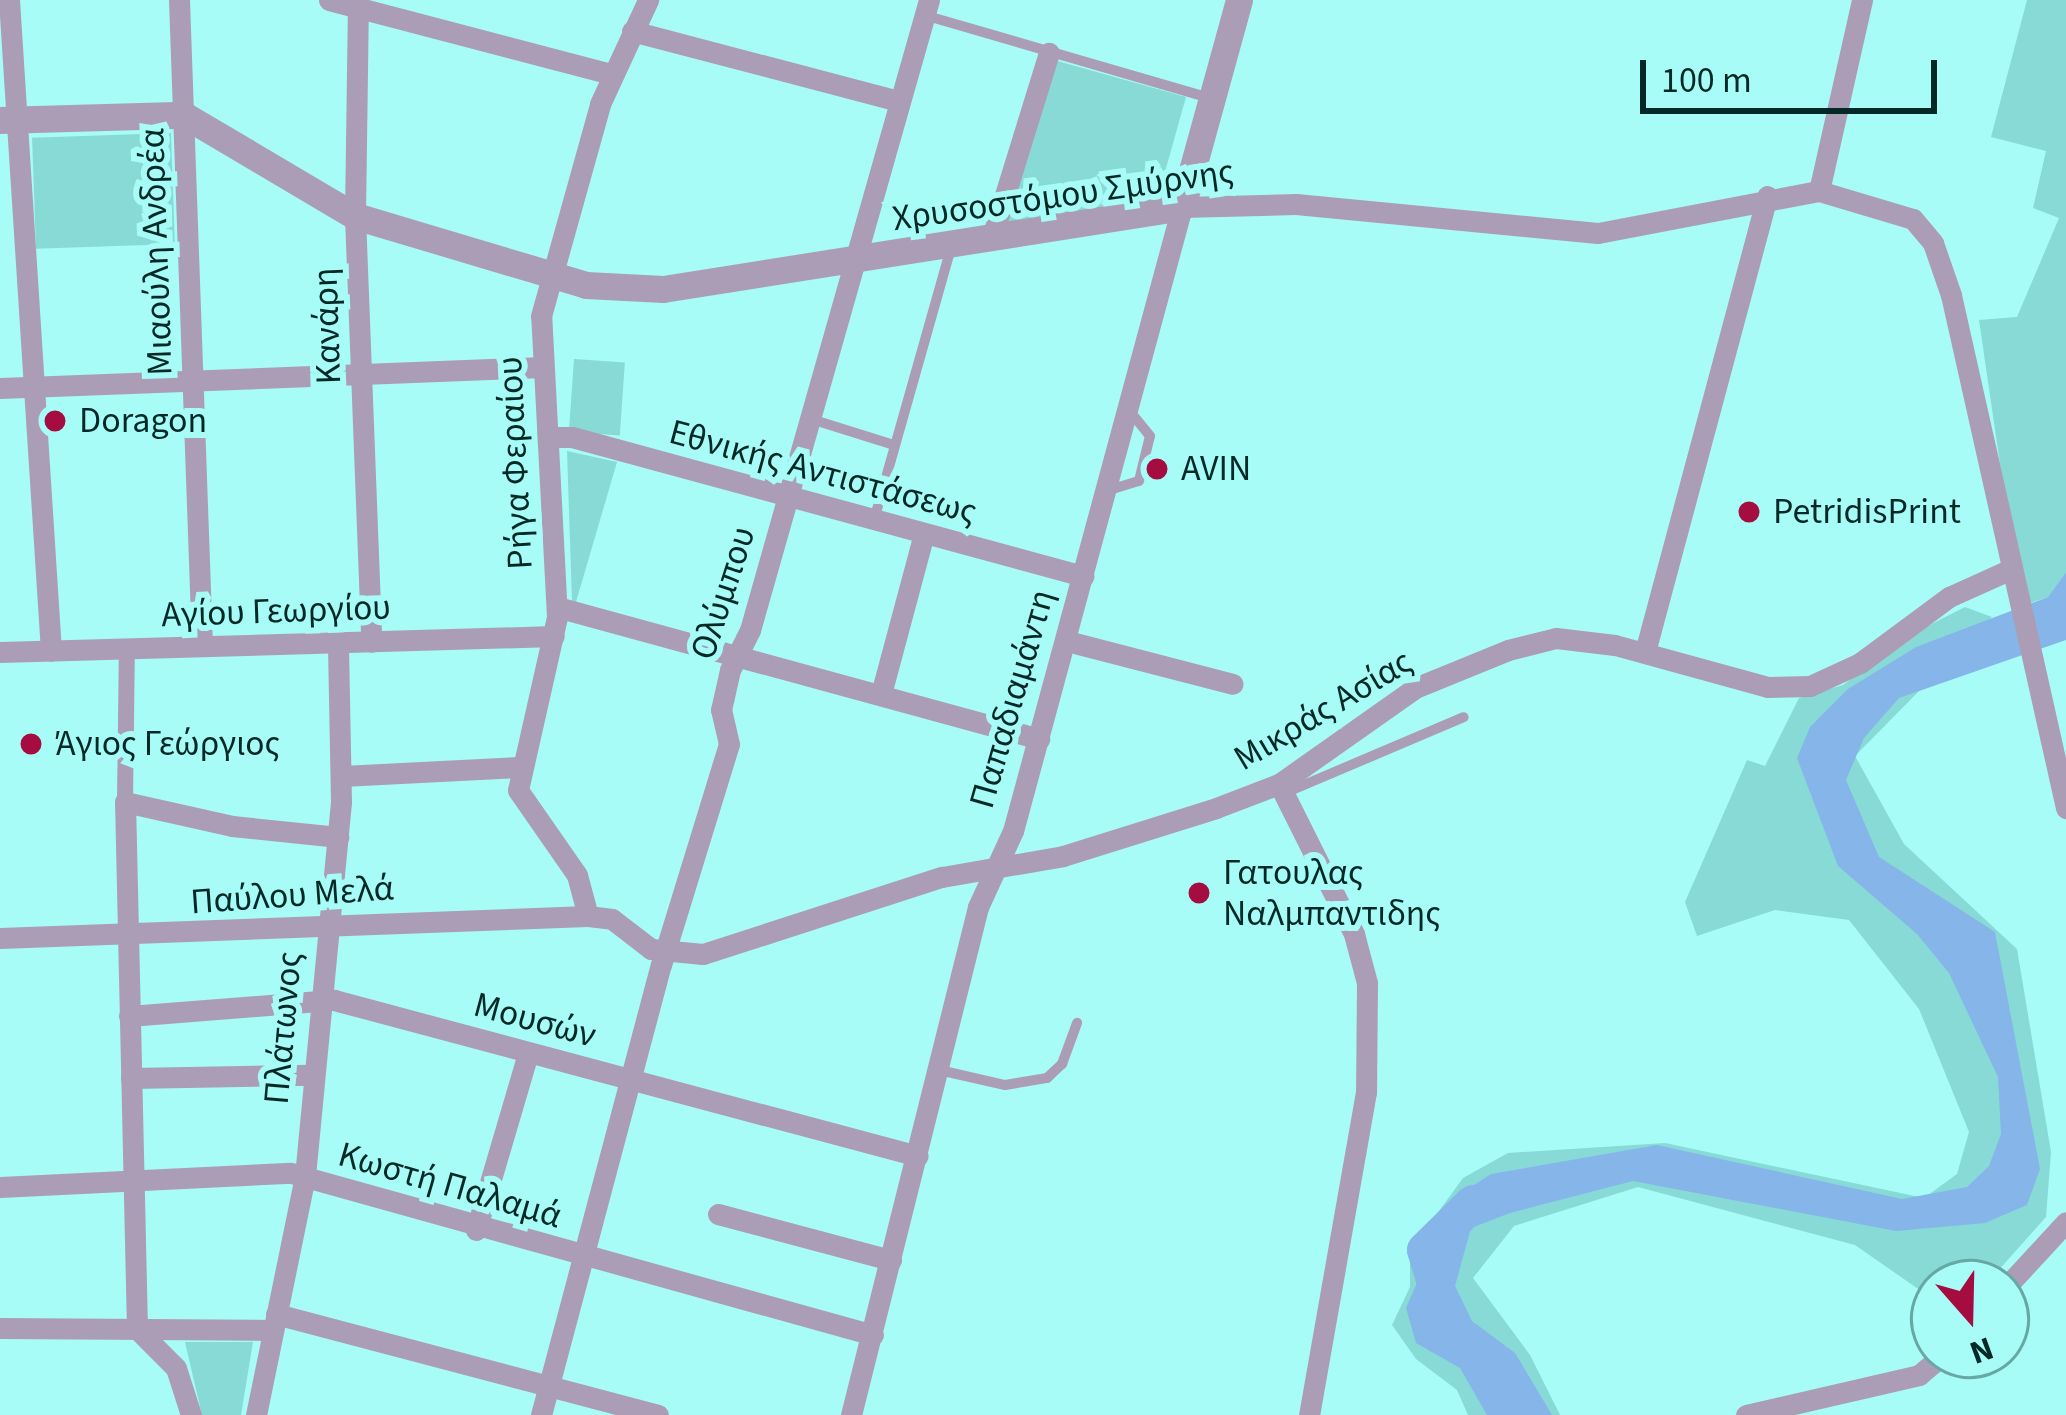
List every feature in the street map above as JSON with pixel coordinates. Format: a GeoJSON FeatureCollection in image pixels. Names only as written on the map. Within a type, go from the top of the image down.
{"type":"FeatureCollection","features":[{"type":"Feature","properties":{"kind":"street"},"geometry":{"type":"LineString","coordinates":[[9,0],[11,119],[51,651]]}},
{"type":"Feature","properties":{"kind":"street","name":"Μιαούλη Ανδρέα"},"geometry":{"type":"LineString","coordinates":[[179,0],[202,646]]}},
{"type":"Feature","properties":{"kind":"street"},"geometry":{"type":"LineString","coordinates":[[329,0],[612,74]]}},
{"type":"Feature","properties":{"kind":"street","name":"Ρήγα Φεραίου"},"geometry":{"type":"LineString","coordinates":[[520,767],[554,637],[557,607],[543,367],[550,276],[612,74],[648,0]]}},
{"type":"Feature","properties":{"kind":"street","name":"Παπαδιαμάντη"},"geometry":{"type":"LineString","coordinates":[[851,1415],[994,868],[1067,641],[1239,0]]}},
{"type":"Feature","properties":{"kind":"street"},"geometry":{"type":"LineString","coordinates":[[1819,191],[1862,0]]}},
{"type":"Feature","properties":{"kind":"street","name":"Κανάρη"},"geometry":{"type":"LineString","coordinates":[[357,4],[356,216],[371,642]]}},
{"type":"Feature","properties":{"kind":"street","name":"Ολύμπου"},"geometry":{"type":"LineString","coordinates":[[541,1415],[635,1080],[665,952],[729,744],[722,710],[789,496],[926,8]]}},
{"type":"Feature","properties":{"kind":"street"},"geometry":{"type":"LineString","coordinates":[[632,31],[899,101]]}},
{"type":"Feature","properties":{"kind":"street"},"geometry":{"type":"LineString","coordinates":[[991,240],[1049,53]]}},
{"type":"Feature","properties":{"kind":"street"},"geometry":{"type":"LineString","coordinates":[[11,119],[184,115]]}},
{"type":"Feature","properties":{"kind":"street","name":"Χρυσοστόμου Σμύρνης"},"geometry":{"type":"LineString","coordinates":[[184,115],[356,216],[550,276],[645,291],[951,247],[1182,207],[1296,204],[1576,234],[1658,224],[1767,196],[1819,191],[1901,212],[1933,243],[1960,326],[2009,570],[2036,658],[2066,808]]}},
{"type":"Feature","properties":{"kind":"street"},"geometry":{"type":"LineString","coordinates":[[1645,652],[1767,196]]}},
{"type":"Feature","properties":{"kind":"street"},"geometry":{"type":"LineString","coordinates":[[0,388],[543,367]]}},
{"type":"Feature","properties":{"kind":"street","name":"Εθνικής Αντιστάσεως"},"geometry":{"type":"LineString","coordinates":[[545,437],[789,496],[1083,576]]}},
{"type":"Feature","properties":{"kind":"street"},"geometry":{"type":"LineString","coordinates":[[881,694],[924,534]]}},
{"type":"Feature","properties":{"kind":"street","name":"Μικράς Ασίας"},"geometry":{"type":"LineString","coordinates":[[665,952],[715,952],[942,877],[1064,856],[1282,789],[1398,698],[1508,650],[1556,638],[1645,652],[1754,684],[1810,686],[1860,663],[1949,597],[2009,570]]}},
{"type":"Feature","properties":{"kind":"street"},"geometry":{"type":"LineString","coordinates":[[557,607],[1039,739]]}},
{"type":"Feature","properties":{"kind":"street","name":"Αγίου Γεωργίου"},"geometry":{"type":"LineString","coordinates":[[0,652],[554,637]]}},
{"type":"Feature","properties":{"kind":"street"},"geometry":{"type":"LineString","coordinates":[[1067,641],[1234,683]]}},
{"type":"Feature","properties":{"kind":"street","name":"Πλάτωνος"},"geometry":{"type":"LineString","coordinates":[[256,1415],[305,1176],[342,776],[338,643]]}},
{"type":"Feature","properties":{"kind":"street"},"geometry":{"type":"LineString","coordinates":[[127,649],[125,938],[137,1329],[176,1367],[190,1415]]}},
{"type":"Feature","properties":{"kind":"street"},"geometry":{"type":"LineString","coordinates":[[342,776],[520,767],[520,796],[577,875],[588,916],[612,919],[665,952]]}},
{"type":"Feature","properties":{"kind":"street"},"geometry":{"type":"LineString","coordinates":[[1282,789],[1354,934],[1367,983],[1370,1047],[1310,1415]]}},
{"type":"Feature","properties":{"kind":"street"},"geometry":{"type":"LineString","coordinates":[[125,802],[232,826],[338,836]]}},
{"type":"Feature","properties":{"kind":"street","name":"Παύλου Μελά"},"geometry":{"type":"LineString","coordinates":[[0,938],[125,938],[588,916]]}},
{"type":"Feature","properties":{"kind":"street","name":"Μουσών"},"geometry":{"type":"LineString","coordinates":[[129,1016],[319,1000],[918,1156]]}},
{"type":"Feature","properties":{"kind":"street"},"geometry":{"type":"LineString","coordinates":[[476,1230],[528,1053]]}},
{"type":"Feature","properties":{"kind":"street"},"geometry":{"type":"LineString","coordinates":[[131,1078],[311,1075]]}},
{"type":"Feature","properties":{"kind":"street","name":"Κωστή Παλαμά"},"geometry":{"type":"LineString","coordinates":[[0,1187],[305,1176],[476,1230],[873,1335]]}},
{"type":"Feature","properties":{"kind":"street"},"geometry":{"type":"LineString","coordinates":[[718,1214],[891,1260]]}},
{"type":"Feature","properties":{"kind":"street"},"geometry":{"type":"LineString","coordinates":[[2030,1261],[2066,1222]]}},
{"type":"Feature","properties":{"kind":"street"},"geometry":{"type":"LineString","coordinates":[[0,1328],[137,1329],[274,1322],[658,1415]]}},
{"type":"Feature","properties":{"kind":"street"},"geometry":{"type":"LineString","coordinates":[[1746,1415],[1910,1377]]}},
{"type":"Feature","properties":{"kind":"lane"},"geometry":{"type":"LineString","coordinates":[[926,8],[1049,53],[1212,99]]}},
{"type":"Feature","properties":{"kind":"lane"},"geometry":{"type":"LineString","coordinates":[[874,520],[951,247]]}},
{"type":"Feature","properties":{"kind":"lane"},"geometry":{"type":"LineString","coordinates":[[811,419],[894,445]]}},
{"type":"Feature","properties":{"kind":"lane"},"geometry":{"type":"LineString","coordinates":[[1282,789],[1464,717]]}},
{"type":"Feature","properties":{"kind":"lane"},"geometry":{"type":"LineString","coordinates":[[939,1070],[1005,1085],[1047,1078],[1062,1064],[1077,1023]]}},
{"type":"Feature","properties":{"kind":"shaded area"},"geometry":{"type":"Polygon","coordinates":[[[2027,0],[2066,0],[2066,572],[2048,597],[2030,603],[2007,512],[1979,320],[2017,317],[2059,218],[2033,208],[2046,151],[1991,137],[2027,0]]]}},
{"type":"Feature","properties":{"kind":"shaded area"},"geometry":{"type":"Polygon","coordinates":[[[1054,60],[1186,97],[1156,204],[1006,227],[1054,60]]]}},
{"type":"Feature","properties":{"kind":"shaded area"},"geometry":{"type":"Polygon","coordinates":[[[171,133],[175,244],[36,249],[32,138],[171,133]]]}},
{"type":"Feature","properties":{"kind":"shaded area"},"geometry":{"type":"Polygon","coordinates":[[[574,359],[625,363],[620,435],[569,432],[574,359]]]}},
{"type":"Feature","properties":{"kind":"shaded area"},"geometry":{"type":"Polygon","coordinates":[[[567,451],[617,462],[576,602],[572,601],[567,451]]]}},
{"type":"Feature","properties":{"kind":"shaded area"},"geometry":{"type":"Polygon","coordinates":[[[2066,572],[2066,640],[1899,698],[1864,738],[1846,780],[1879,857],[1995,932],[2040,1169],[2027,1205],[1985,1223],[1896,1231],[1633,1181],[1471,1228],[1455,1286],[1472,1321],[1515,1353],[1552,1415],[1487,1415],[1460,1368],[1416,1343],[1406,1308],[1454,1198],[1491,1174],[1657,1145],[1902,1199],[1967,1187],[1989,1166],[2001,1134],[1998,1077],[1949,973],[1917,934],[1838,866],[1797,758],[1810,727],[1848,689],[1916,647],[2048,597],[2066,572]]]}},
{"type":"Feature","properties":{"kind":"shaded area"},"geometry":{"type":"Polygon","coordinates":[[[1965,607],[1992,617],[1855,756],[1904,844],[2017,949],[2051,1152],[2046,1217],[2008,1259],[1910,1259],[1910,1283],[1855,1245],[1638,1187],[1514,1226],[1473,1278],[1530,1355],[1560,1415],[1468,1415],[1457,1390],[1416,1359],[1392,1325],[1410,1287],[1410,1251],[1463,1178],[1508,1153],[1665,1143],[1924,1198],[1957,1174],[1969,1132],[1919,1009],[1849,920],[1775,910],[1697,936],[1685,902],[1747,760],[1765,766],[1799,698],[1843,685],[1910,635],[1965,607]]]}},
{"type":"Feature","properties":{"kind":"shaded area"},"geometry":{"type":"Polygon","coordinates":[[[185,1342],[253,1342],[241,1415],[202,1415],[185,1342]]]}},
{"type":"Feature","properties":{"kind":"waterway"},"geometry":{"type":"LineString","coordinates":[[1441,1303],[1425,1250],[1473,1203]]}},
{"type":"Feature","properties":{"kind":"place","name":"Doragon"},"geometry":{"type":"Point","coordinates":[55,421]}},
{"type":"Feature","properties":{"kind":"place","name":"AVIN"},"geometry":{"type":"Point","coordinates":[1157,469]}},
{"type":"Feature","properties":{"kind":"place","name":"PetridisPrint"},"geometry":{"type":"Point","coordinates":[1749,512]}},
{"type":"Feature","properties":{"kind":"place","name":"Άγιος Γεώργιος"},"geometry":{"type":"Point","coordinates":[31,744]}},
{"type":"Feature","properties":{"kind":"place","name":"Γατουλας Ναλμπαντιδης"},"geometry":{"type":"Point","coordinates":[1199,893]}}]}
